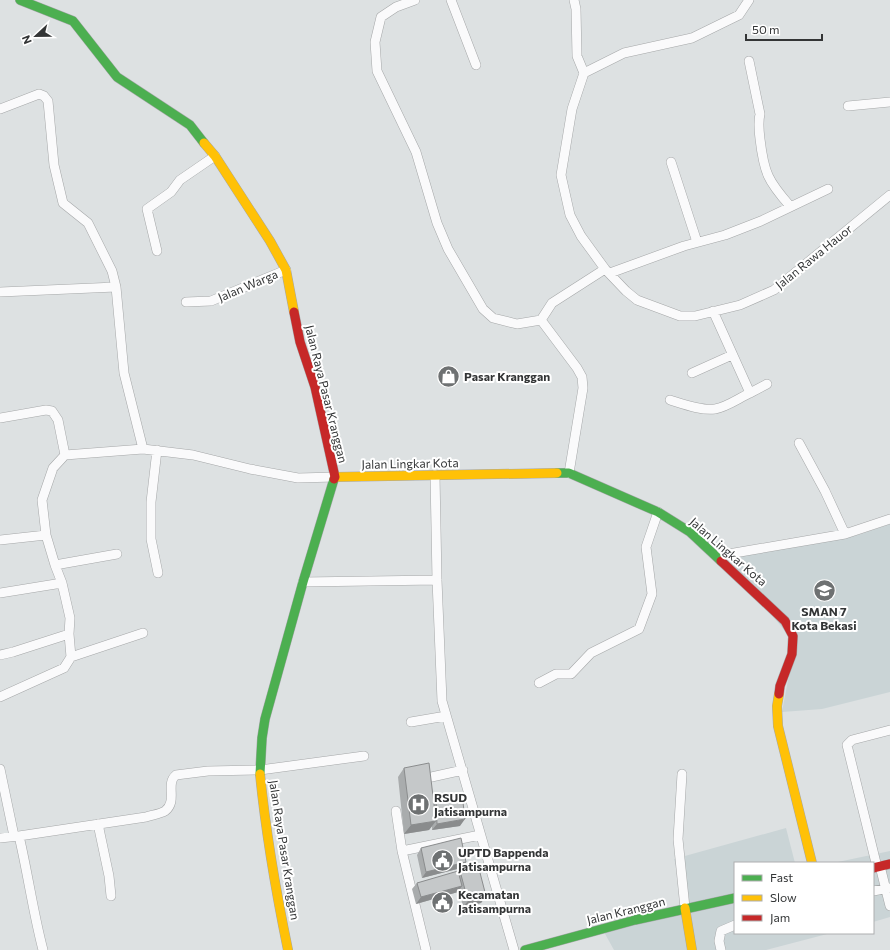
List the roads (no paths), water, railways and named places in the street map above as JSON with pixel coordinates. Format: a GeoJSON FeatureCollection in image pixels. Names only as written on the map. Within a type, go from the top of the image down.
{"type":"FeatureCollection","features":[{"type":"Feature","properties":{"kind":"main road","name":"Jalan Raya Pasar Kranggan"},"geometry":{"type":"LineString","coordinates":[[20,0],[73,21],[117,77],[190,125],[215,156],[270,241],[286,270],[300,342],[315,387],[335,477],[303,582],[265,719],[262,738],[260,770],[265,822],[276,893],[288,950]]}},
{"type":"Feature","properties":{"kind":"main road","name":"Jalan Lingkar Kota"},"geometry":{"type":"LineString","coordinates":[[335,477],[569,473],[658,512],[690,532],[785,621],[794,636],[792,654],[780,686],[777,706],[778,726],[812,862]]}},
{"type":"Feature","properties":{"kind":"main road"},"geometry":{"type":"LineString","coordinates":[[877,867],[890,864]]}},
{"type":"Feature","properties":{"kind":"main road","name":"Jalan Kranggan"},"geometry":{"type":"LineString","coordinates":[[525,950],[685,908],[734,898]]}},
{"type":"Feature","properties":{"kind":"main road"},"geometry":{"type":"LineString","coordinates":[[685,908],[692,950]]}},
{"type":"Feature","properties":{"kind":"street"},"geometry":{"type":"LineString","coordinates":[[415,0],[396,7],[381,17],[375,42],[377,71],[416,152],[437,223],[448,249],[483,310],[493,318],[517,324],[542,320]]}},
{"type":"Feature","properties":{"kind":"street"},"geometry":{"type":"LineString","coordinates":[[451,0],[476,66]]}},
{"type":"Feature","properties":{"kind":"street"},"geometry":{"type":"LineString","coordinates":[[574,0],[576,9],[577,56],[584,73],[624,53],[692,38],[739,15],[749,0]]}},
{"type":"Feature","properties":{"kind":"street"},"geometry":{"type":"LineString","coordinates":[[749,61],[760,114],[758,122],[765,170],[774,187],[790,206]]}},
{"type":"Feature","properties":{"kind":"street","name":"Jalan Rawa Hauor"},"geometry":{"type":"LineString","coordinates":[[584,73],[572,109],[561,174],[570,215],[581,236],[607,271],[637,300],[680,316],[696,316],[740,305],[774,290],[890,195]]}},
{"type":"Feature","properties":{"kind":"street"},"geometry":{"type":"LineString","coordinates":[[0,109],[39,94],[44,96],[48,101],[54,165],[64,203],[88,223],[112,271],[116,287],[124,373],[143,448]]}},
{"type":"Feature","properties":{"kind":"street"},"geometry":{"type":"LineString","coordinates":[[848,106],[890,102]]}},
{"type":"Feature","properties":{"kind":"street"},"geometry":{"type":"LineString","coordinates":[[157,251],[147,209],[171,192],[180,180],[215,156]]}},
{"type":"Feature","properties":{"kind":"street"},"geometry":{"type":"LineString","coordinates":[[671,162],[698,242]]}},
{"type":"Feature","properties":{"kind":"street"},"geometry":{"type":"LineString","coordinates":[[542,320],[552,303],[607,271],[725,235],[828,189]]}},
{"type":"Feature","properties":{"kind":"street","name":"Jalan Warga"},"geometry":{"type":"LineString","coordinates":[[186,302],[211,301],[286,270]]}},
{"type":"Feature","properties":{"kind":"street"},"geometry":{"type":"LineString","coordinates":[[0,292],[116,287]]}},
{"type":"Feature","properties":{"kind":"street"},"geometry":{"type":"LineString","coordinates":[[714,311],[732,355],[750,393]]}},
{"type":"Feature","properties":{"kind":"street"},"geometry":{"type":"LineString","coordinates":[[542,320],[582,377],[583,388],[569,473]]}},
{"type":"Feature","properties":{"kind":"street"},"geometry":{"type":"LineString","coordinates":[[692,373],[732,355]]}},
{"type":"Feature","properties":{"kind":"street"},"geometry":{"type":"LineString","coordinates":[[670,400],[688,405],[713,409],[725,405],[767,384]]}},
{"type":"Feature","properties":{"kind":"street"},"geometry":{"type":"LineString","coordinates":[[0,418],[46,410],[52,411],[58,420],[65,455]]}},
{"type":"Feature","properties":{"kind":"street"},"geometry":{"type":"LineString","coordinates":[[799,443],[825,491],[845,534]]}},
{"type":"Feature","properties":{"kind":"street"},"geometry":{"type":"LineString","coordinates":[[0,697],[64,668],[71,657],[69,634],[70,618],[62,583],[46,535],[42,500],[53,468],[65,455],[143,448],[193,455],[250,470],[298,478],[335,477]]}},
{"type":"Feature","properties":{"kind":"street"},"geometry":{"type":"LineString","coordinates":[[157,450],[152,502],[151,539],[158,573]]}},
{"type":"Feature","properties":{"kind":"street"},"geometry":{"type":"LineString","coordinates":[[435,475],[441,692],[446,716],[463,770],[480,835],[514,950]]}},
{"type":"Feature","properties":{"kind":"street"},"geometry":{"type":"LineString","coordinates":[[539,683],[556,674],[571,674],[591,653],[638,629],[652,594],[646,547],[658,512]]}},
{"type":"Feature","properties":{"kind":"street"},"geometry":{"type":"LineString","coordinates":[[717,556],[845,534],[890,519]]}},
{"type":"Feature","properties":{"kind":"street"},"geometry":{"type":"LineString","coordinates":[[0,540],[46,535]]}},
{"type":"Feature","properties":{"kind":"street"},"geometry":{"type":"LineString","coordinates":[[55,565],[117,554]]}},
{"type":"Feature","properties":{"kind":"street"},"geometry":{"type":"LineString","coordinates":[[303,582],[437,580]]}},
{"type":"Feature","properties":{"kind":"street"},"geometry":{"type":"LineString","coordinates":[[0,593],[62,583]]}},
{"type":"Feature","properties":{"kind":"street"},"geometry":{"type":"LineString","coordinates":[[71,657],[143,633]]}},
{"type":"Feature","properties":{"kind":"street"},"geometry":{"type":"LineString","coordinates":[[0,655],[69,634]]}},
{"type":"Feature","properties":{"kind":"street"},"geometry":{"type":"LineString","coordinates":[[411,722],[446,716]]}},
{"type":"Feature","properties":{"kind":"street"},"geometry":{"type":"LineString","coordinates":[[890,730],[852,740],[847,745],[877,867],[888,888],[890,906]]}},
{"type":"Feature","properties":{"kind":"street"},"geometry":{"type":"LineString","coordinates":[[0,838],[146,817],[165,811],[171,803],[172,782],[176,775],[208,771],[260,770],[364,756]]}},
{"type":"Feature","properties":{"kind":"street"},"geometry":{"type":"LineString","coordinates":[[0,769],[28,873],[35,919],[43,950]]}},
{"type":"Feature","properties":{"kind":"street"},"geometry":{"type":"LineString","coordinates":[[427,778],[463,770]]}},
{"type":"Feature","properties":{"kind":"street"},"geometry":{"type":"LineString","coordinates":[[682,774],[678,839],[685,908]]}},
{"type":"Feature","properties":{"kind":"street"},"geometry":{"type":"LineString","coordinates":[[396,811],[402,851],[426,950]]}},
{"type":"Feature","properties":{"kind":"street"},"geometry":{"type":"LineString","coordinates":[[98,824],[109,876],[111,896]]}},
{"type":"Feature","properties":{"kind":"street"},"geometry":{"type":"LineString","coordinates":[[402,851],[480,835]]}},
{"type":"Feature","properties":{"kind":"street"},"geometry":{"type":"LineString","coordinates":[[874,892],[888,888]]}},
{"type":"Feature","properties":{"kind":"street"},"geometry":{"type":"LineString","coordinates":[[721,950],[719,941],[721,931],[734,925]]}},
{"type":"Feature","properties":{"kind":"place","name":"Pasar Kranggan"},"geometry":{"type":"Point","coordinates":[448,377]}},
{"type":"Feature","properties":{"kind":"place","name":"SMAN 7 Kota Bekasi"},"geometry":{"type":"Point","coordinates":[824,591]}},
{"type":"Feature","properties":{"kind":"place","name":"RSUD Jatisampurna"},"geometry":{"type":"Point","coordinates":[419,805]}},
{"type":"Feature","properties":{"kind":"place","name":"UPTD Bappenda Jatisampurna"},"geometry":{"type":"Point","coordinates":[442,860]}},
{"type":"Feature","properties":{"kind":"place","name":"Kecamatan Jatisampurna"},"geometry":{"type":"Point","coordinates":[443,902]}}]}
